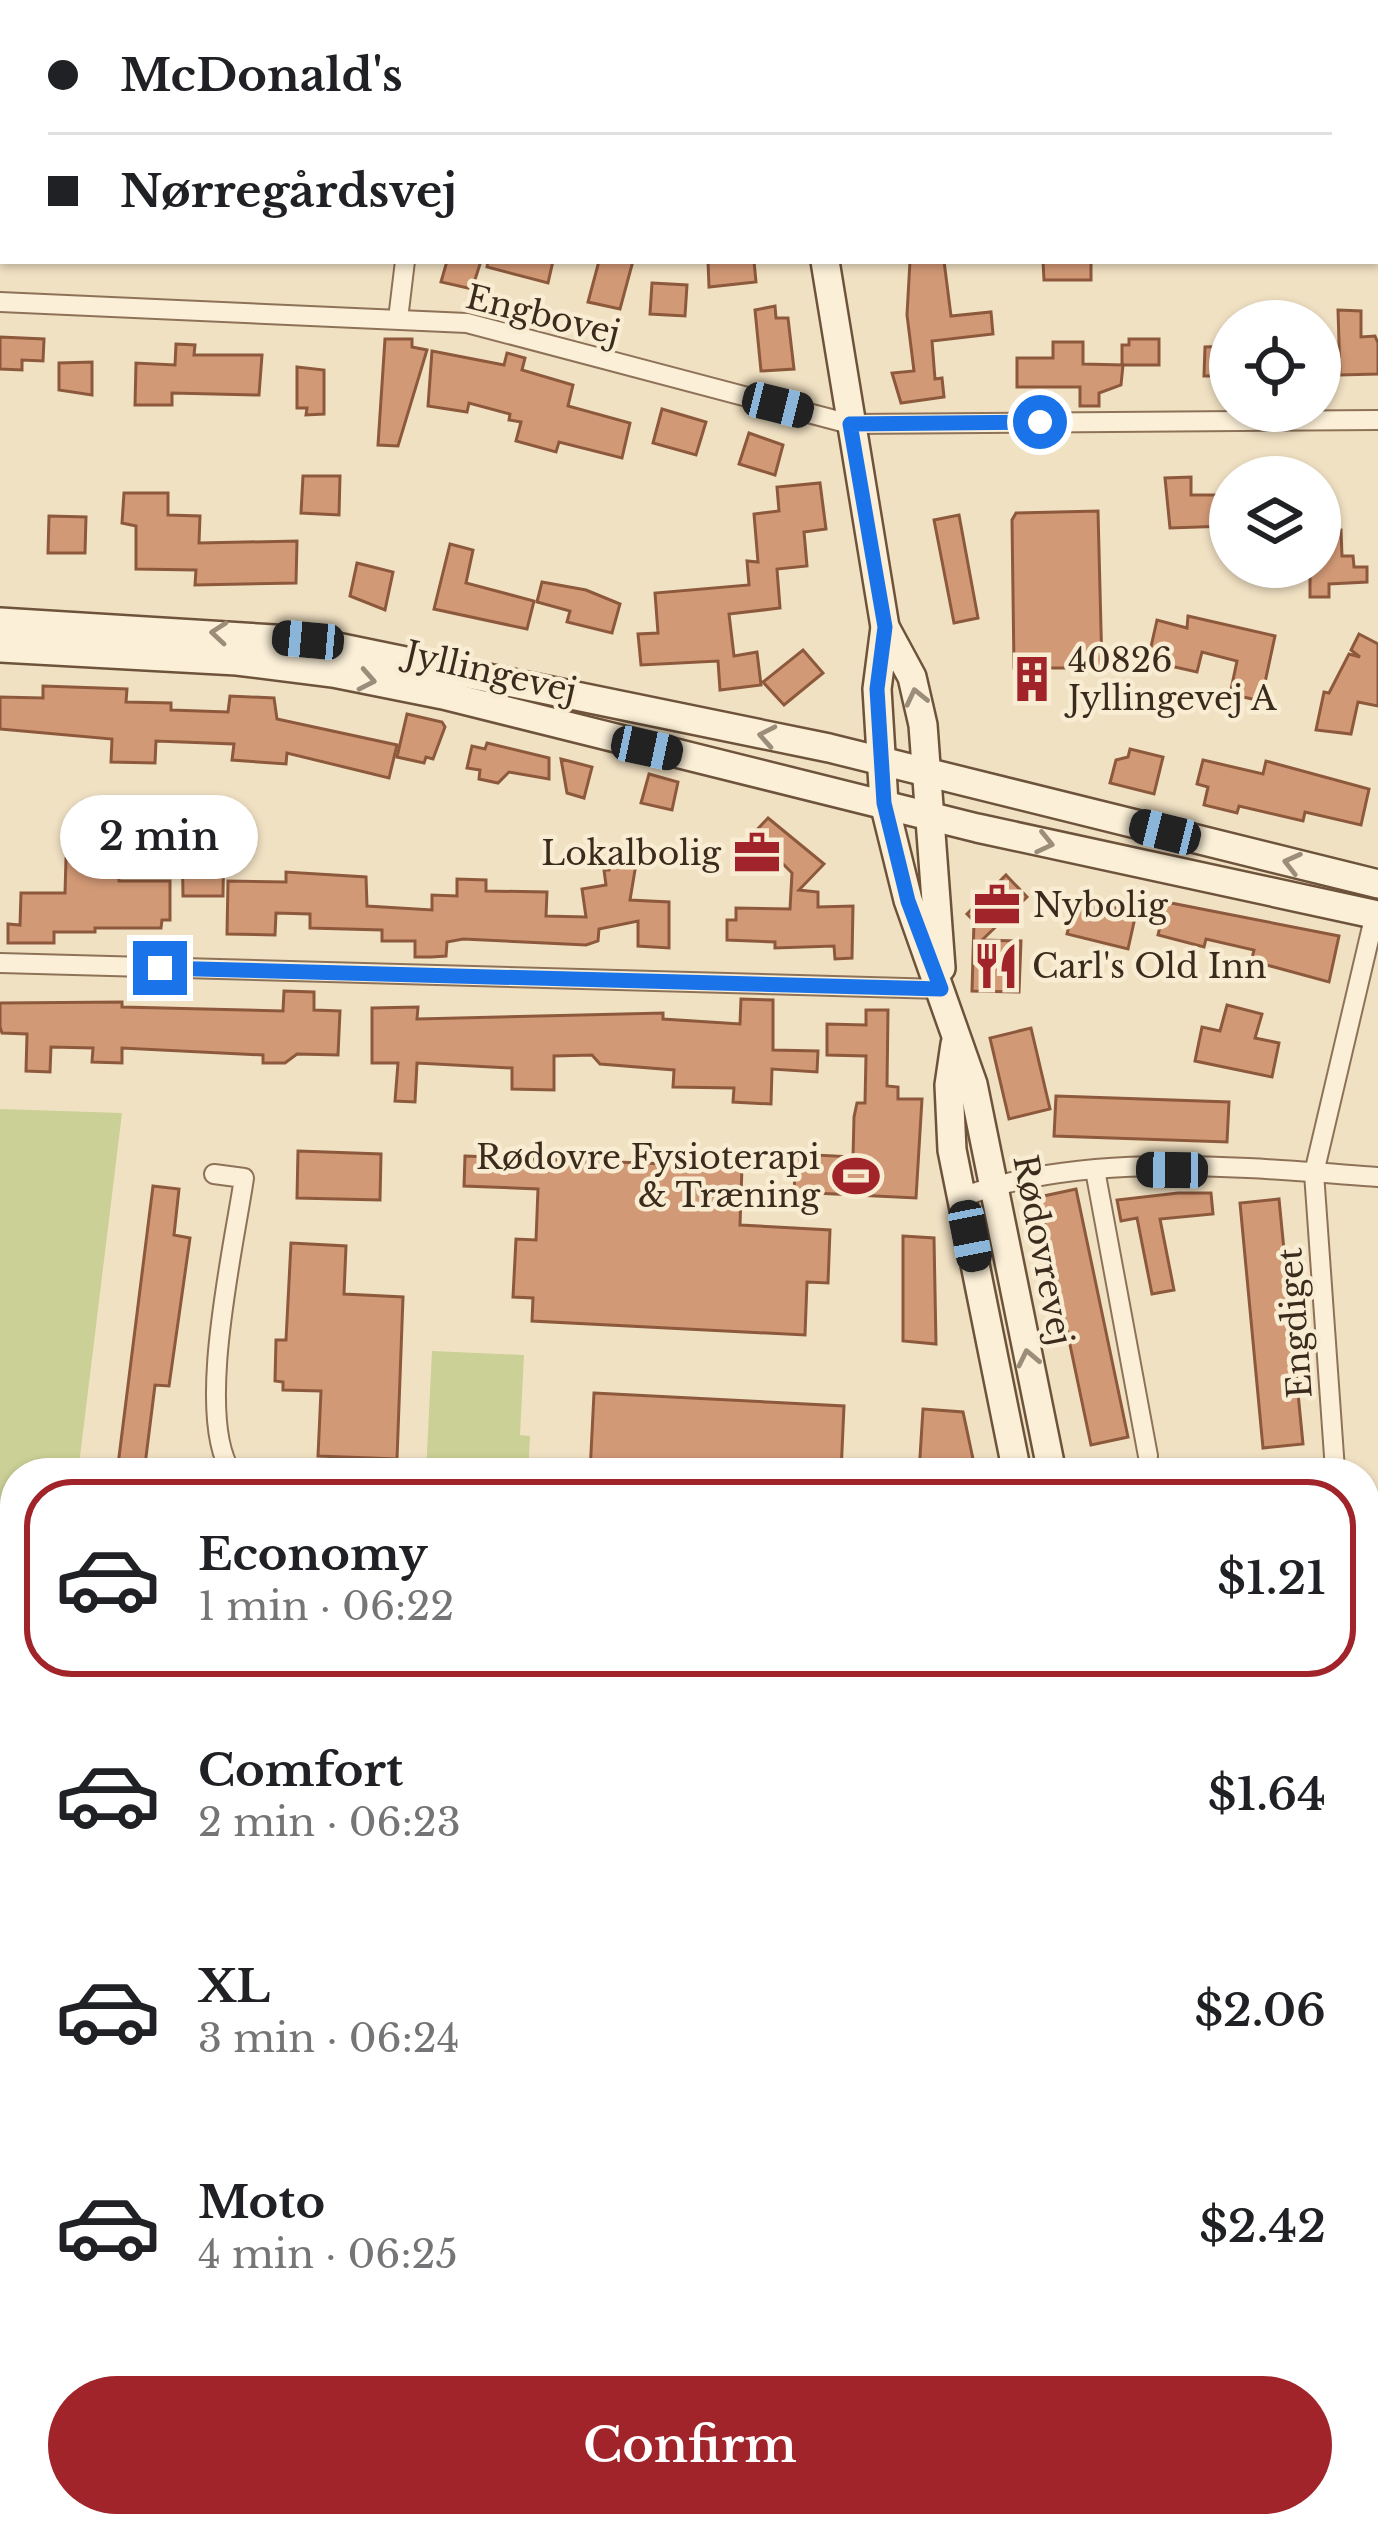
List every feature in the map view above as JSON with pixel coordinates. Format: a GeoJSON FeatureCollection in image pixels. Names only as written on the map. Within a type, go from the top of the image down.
{"type":"FeatureCollection","features":[{"type":"Feature","properties":{"kind":"street"},"geometry":{"type":"LineString","coordinates":[[398,319],[405,264]]}},
{"type":"Feature","properties":{"kind":"street","name":"Rødovrevej"},"geometry":{"type":"LineString","coordinates":[[825,264],[885,627],[877,689],[884,803],[908,901],[973,1084],[1049,1458]]}},
{"type":"Feature","properties":{"kind":"street","name":"Engbovej"},"geometry":{"type":"LineString","coordinates":[[0,302],[467,323],[850,424],[1378,420]]}},
{"type":"Feature","properties":{"kind":"street","name":"Jyllingevej"},"geometry":{"type":"LineString","coordinates":[[0,622],[308,640],[880,762],[1378,884]]}},
{"type":"Feature","properties":{"kind":"street","name":"Rødovrevej"},"geometry":{"type":"LineString","coordinates":[[885,627],[912,677],[927,773],[941,989]]}},
{"type":"Feature","properties":{"kind":"street","name":"Jyllingevej"},"geometry":{"type":"LineString","coordinates":[[0,648],[237,661],[332,673],[931,817],[1377,915]]}},
{"type":"Feature","properties":{"kind":"street","name":"Engdiget"},"geometry":{"type":"LineString","coordinates":[[1334,1458],[1314,1173],[1377,915]]}},
{"type":"Feature","properties":{"kind":"street"},"geometry":{"type":"LineString","coordinates":[[0,963],[941,989]]}},
{"type":"Feature","properties":{"kind":"street","name":"Rødovrevej"},"geometry":{"type":"LineString","coordinates":[[955,1044],[949,1085],[952,1150],[1014,1458]]}},
{"type":"Feature","properties":{"kind":"street"},"geometry":{"type":"LineString","coordinates":[[1095,1170],[1148,1456]]}},
{"type":"Feature","properties":{"kind":"street"},"geometry":{"type":"LineString","coordinates":[[962,1197],[993,1185],[1095,1170],[1378,1177]]}},
{"type":"Feature","properties":{"kind":"street"},"geometry":{"type":"LineString","coordinates":[[214,1174],[244,1178],[213,1412],[222,1458]]}},
{"type":"Feature","properties":{"kind":"green space"},"geometry":{"type":"Polygon","coordinates":[[[0,1109],[122,1113],[80,1458],[0,1458],[0,1109]]]}},
{"type":"Feature","properties":{"kind":"green space"},"geometry":{"type":"Polygon","coordinates":[[[432,1351],[524,1355],[520,1435],[530,1436],[529,1458],[427,1458],[432,1351]]]}},
{"type":"Feature","properties":{"kind":"building"},"geometry":{"type":"Polygon","coordinates":[[[446,264],[480,264],[472,289],[441,282],[446,264]]]}},
{"type":"Feature","properties":{"kind":"building"},"geometry":{"type":"Polygon","coordinates":[[[488,264],[552,264],[548,283],[488,264]]]}},
{"type":"Feature","properties":{"kind":"building"},"geometry":{"type":"Polygon","coordinates":[[[598,264],[632,264],[620,309],[588,302],[598,264]]]}},
{"type":"Feature","properties":{"kind":"building"},"geometry":{"type":"Polygon","coordinates":[[[708,264],[754,264],[756,282],[709,287],[708,264]]]}},
{"type":"Feature","properties":{"kind":"building"},"geometry":{"type":"Polygon","coordinates":[[[910,264],[944,264],[951,316],[991,312],[993,334],[932,341],[935,379],[942,378],[944,397],[901,403],[892,373],[914,371],[907,315],[910,264]]]}},
{"type":"Feature","properties":{"kind":"building"},"geometry":{"type":"Polygon","coordinates":[[[1043,264],[1091,264],[1091,280],[1044,280],[1043,264]]]}},
{"type":"Feature","properties":{"kind":"building"},"geometry":{"type":"Polygon","coordinates":[[[652,283],[687,285],[685,316],[650,314],[652,283]]]}},
{"type":"Feature","properties":{"kind":"building"},"geometry":{"type":"Polygon","coordinates":[[[775,306],[776,318],[788,318],[794,369],[761,371],[755,310],[775,306]]]}},
{"type":"Feature","properties":{"kind":"building"},"geometry":{"type":"Polygon","coordinates":[[[1341,310],[1361,311],[1361,337],[1375,336],[1378,343],[1378,374],[1341,375],[1341,310]]]}},
{"type":"Feature","properties":{"kind":"building"},"geometry":{"type":"Polygon","coordinates":[[[0,337],[44,339],[43,361],[22,360],[22,370],[0,369],[0,337]]]}},
{"type":"Feature","properties":{"kind":"building"},"geometry":{"type":"Polygon","coordinates":[[[385,339],[412,339],[412,347],[427,350],[398,446],[378,445],[385,339]]]}},
{"type":"Feature","properties":{"kind":"building"},"geometry":{"type":"Polygon","coordinates":[[[1129,339],[1159,339],[1159,365],[1122,365],[1122,345],[1129,345],[1129,339]]]}},
{"type":"Feature","properties":{"kind":"building"},"geometry":{"type":"Polygon","coordinates":[[[1053,342],[1083,342],[1083,364],[1123,365],[1121,385],[1099,393],[1099,406],[1080,406],[1080,387],[1017,387],[1017,358],[1053,358],[1053,342]]]}},
{"type":"Feature","properties":{"kind":"building"},"geometry":{"type":"Polygon","coordinates":[[[176,344],[195,345],[194,355],[262,355],[259,395],[172,393],[172,405],[135,405],[136,363],[175,365],[176,344]]]}},
{"type":"Feature","properties":{"kind":"building"},"geometry":{"type":"Polygon","coordinates":[[[1205,347],[1209,347],[1209,376],[1204,376],[1205,347]]]}},
{"type":"Feature","properties":{"kind":"building"},"geometry":{"type":"Polygon","coordinates":[[[432,351],[504,365],[507,353],[525,358],[522,370],[573,385],[568,406],[630,423],[622,458],[559,442],[556,452],[516,441],[521,422],[509,420],[510,414],[469,403],[467,412],[428,406],[432,351]]]}},
{"type":"Feature","properties":{"kind":"building"},"geometry":{"type":"Polygon","coordinates":[[[92,362],[92,395],[59,390],[59,363],[92,362]]]}},
{"type":"Feature","properties":{"kind":"building"},"geometry":{"type":"Polygon","coordinates":[[[297,367],[324,370],[324,414],[306,415],[307,408],[297,408],[297,367]]]}},
{"type":"Feature","properties":{"kind":"building"},"geometry":{"type":"Polygon","coordinates":[[[662,409],[706,422],[696,455],[653,443],[662,409]]]}},
{"type":"Feature","properties":{"kind":"building"},"geometry":{"type":"Polygon","coordinates":[[[749,433],[783,445],[775,475],[739,464],[749,433]]]}},
{"type":"Feature","properties":{"kind":"building"},"geometry":{"type":"Polygon","coordinates":[[[303,476],[340,476],[339,515],[301,513],[303,476]]]}},
{"type":"Feature","properties":{"kind":"building"},"geometry":{"type":"Polygon","coordinates":[[[1191,477],[1191,495],[1209,495],[1209,527],[1170,528],[1165,478],[1191,477]]]}},
{"type":"Feature","properties":{"kind":"building"},"geometry":{"type":"Polygon","coordinates":[[[820,483],[826,529],[804,532],[807,566],[777,569],[780,608],[729,614],[734,656],[757,652],[761,685],[720,690],[718,661],[641,665],[638,634],[658,633],[655,593],[749,585],[747,561],[758,562],[754,514],[779,511],[777,487],[820,483]]]}},
{"type":"Feature","properties":{"kind":"building"},"geometry":{"type":"Polygon","coordinates":[[[124,493],[168,493],[168,515],[200,516],[199,543],[297,541],[296,583],[195,585],[196,570],[136,569],[136,526],[122,523],[124,493]]]}},
{"type":"Feature","properties":{"kind":"building"},"geometry":{"type":"Polygon","coordinates":[[[1098,511],[1102,668],[1014,668],[1012,520],[1016,513],[1098,511]]]}},
{"type":"Feature","properties":{"kind":"building"},"geometry":{"type":"Polygon","coordinates":[[[959,515],[978,618],[954,623],[934,520],[959,515]]]}},
{"type":"Feature","properties":{"kind":"building"},"geometry":{"type":"Polygon","coordinates":[[[49,516],[86,517],[85,553],[48,553],[49,516]]]}},
{"type":"Feature","properties":{"kind":"building"},"geometry":{"type":"Polygon","coordinates":[[[1341,530],[1342,556],[1353,556],[1354,567],[1367,567],[1367,582],[1341,583],[1341,530]]]}},
{"type":"Feature","properties":{"kind":"building"},"geometry":{"type":"Polygon","coordinates":[[[450,544],[473,550],[466,583],[534,601],[527,629],[434,609],[450,544]]]}},
{"type":"Feature","properties":{"kind":"building"},"geometry":{"type":"Polygon","coordinates":[[[357,563],[393,572],[385,610],[350,596],[357,563]]]}},
{"type":"Feature","properties":{"kind":"building"},"geometry":{"type":"Polygon","coordinates":[[[542,582],[586,590],[620,604],[612,633],[567,622],[570,611],[537,602],[542,582]]]}},
{"type":"Feature","properties":{"kind":"building"},"geometry":{"type":"Polygon","coordinates":[[[1310,588],[1329,588],[1329,597],[1310,597],[1310,588]]]}},
{"type":"Feature","properties":{"kind":"building"},"geometry":{"type":"Polygon","coordinates":[[[1188,616],[1275,636],[1261,701],[1230,694],[1237,661],[1202,652],[1197,672],[1166,665],[1164,673],[1146,669],[1157,620],[1187,628],[1188,616]]]}},
{"type":"Feature","properties":{"kind":"building"},"geometry":{"type":"Polygon","coordinates":[[[1359,634],[1378,644],[1378,706],[1358,702],[1351,734],[1316,730],[1324,692],[1329,693],[1349,654],[1360,657],[1351,650],[1359,634]]]}},
{"type":"Feature","properties":{"kind":"building"},"geometry":{"type":"Polygon","coordinates":[[[803,650],[823,673],[784,705],[763,682],[803,650]]]}},
{"type":"Feature","properties":{"kind":"building"},"geometry":{"type":"Polygon","coordinates":[[[43,686],[127,689],[126,702],[171,703],[171,710],[228,712],[230,696],[274,698],[277,719],[397,745],[389,778],[287,753],[286,764],[232,760],[234,744],[156,741],[155,763],[111,762],[112,739],[0,729],[0,697],[43,698],[43,686]]]}},
{"type":"Feature","properties":{"kind":"building"},"geometry":{"type":"Polygon","coordinates":[[[407,714],[442,722],[445,727],[433,759],[426,757],[424,763],[397,757],[407,714]]]}},
{"type":"Feature","properties":{"kind":"building"},"geometry":{"type":"Polygon","coordinates":[[[487,743],[549,758],[549,779],[509,772],[498,783],[479,779],[480,770],[467,768],[472,746],[485,749],[487,743]]]}},
{"type":"Feature","properties":{"kind":"building"},"geometry":{"type":"Polygon","coordinates":[[[1130,749],[1163,757],[1154,794],[1110,783],[1116,760],[1128,757],[1130,749]]]}},
{"type":"Feature","properties":{"kind":"building"},"geometry":{"type":"Polygon","coordinates":[[[561,759],[592,767],[584,798],[567,793],[561,759]]]}},
{"type":"Feature","properties":{"kind":"building"},"geometry":{"type":"Polygon","coordinates":[[[1203,760],[1263,774],[1266,761],[1369,789],[1361,825],[1305,812],[1303,821],[1239,806],[1237,813],[1204,805],[1208,787],[1197,784],[1203,760]]]}},
{"type":"Feature","properties":{"kind":"building"},"geometry":{"type":"Polygon","coordinates":[[[649,774],[678,782],[672,810],[641,803],[649,774]]]}},
{"type":"Feature","properties":{"kind":"building"},"geometry":{"type":"Polygon","coordinates":[[[768,818],[824,864],[799,890],[818,892],[818,907],[853,906],[852,958],[835,959],[834,946],[775,948],[775,942],[727,940],[727,920],[736,920],[736,908],[790,909],[792,873],[771,852],[754,863],[739,849],[768,818]]]}},
{"type":"Feature","properties":{"kind":"building"},"geometry":{"type":"Polygon","coordinates":[[[182,833],[224,833],[223,896],[183,896],[182,833]]]}},
{"type":"Feature","properties":{"kind":"building"},"geometry":{"type":"Polygon","coordinates":[[[612,853],[637,858],[630,900],[669,902],[669,948],[638,946],[638,921],[599,929],[598,941],[586,945],[463,939],[447,942],[446,956],[431,957],[415,957],[415,941],[382,941],[382,930],[310,928],[310,914],[276,913],[275,935],[227,934],[228,881],[286,882],[286,872],[366,877],[367,906],[432,910],[432,895],[457,896],[457,879],[486,880],[486,891],[547,892],[546,916],[586,917],[582,889],[606,885],[604,870],[609,870],[612,853]]]}},
{"type":"Feature","properties":{"kind":"building"},"geometry":{"type":"Polygon","coordinates":[[[66,859],[118,864],[119,881],[170,881],[170,920],[162,920],[161,928],[54,932],[54,943],[8,943],[8,924],[20,925],[21,893],[65,893],[66,859]]]}},
{"type":"Feature","properties":{"kind":"building"},"geometry":{"type":"Polygon","coordinates":[[[1006,875],[1027,897],[982,940],[1021,941],[1019,992],[972,991],[974,921],[967,914],[1006,875]]]}},
{"type":"Feature","properties":{"kind":"building"},"geometry":{"type":"Polygon","coordinates":[[[1076,898],[1136,913],[1128,949],[1067,934],[1076,898]]]}},
{"type":"Feature","properties":{"kind":"building"},"geometry":{"type":"Polygon","coordinates":[[[1166,902],[1339,936],[1329,982],[1263,964],[1252,958],[1254,950],[1206,939],[1204,947],[1158,935],[1166,902]]]}},
{"type":"Feature","properties":{"kind":"building"},"geometry":{"type":"Polygon","coordinates":[[[284,991],[314,992],[314,1010],[340,1011],[338,1055],[297,1054],[285,1063],[263,1063],[263,1055],[122,1048],[122,1063],[92,1062],[93,1048],[51,1047],[50,1072],[26,1071],[27,1034],[2,1033],[0,1027],[0,1003],[122,1002],[122,1007],[283,1011],[284,991]]]}},
{"type":"Feature","properties":{"kind":"building"},"geometry":{"type":"Polygon","coordinates":[[[741,999],[773,1000],[773,1050],[818,1051],[817,1072],[772,1069],[771,1104],[733,1102],[734,1088],[673,1087],[674,1070],[600,1064],[592,1055],[554,1056],[554,1090],[512,1089],[512,1068],[417,1063],[415,1102],[395,1101],[398,1063],[372,1063],[372,1008],[418,1007],[417,1019],[663,1013],[663,1019],[740,1024],[741,999]]]}},
{"type":"Feature","properties":{"kind":"building"},"geometry":{"type":"Polygon","coordinates":[[[1227,1005],[1262,1014],[1255,1038],[1279,1043],[1272,1077],[1195,1061],[1202,1027],[1220,1031],[1227,1005]]]}},
{"type":"Feature","properties":{"kind":"building"},"geometry":{"type":"Polygon","coordinates":[[[866,1010],[888,1010],[887,1086],[898,1087],[898,1099],[922,1099],[916,1198],[794,1192],[796,1154],[853,1157],[857,1103],[865,1103],[866,1056],[827,1055],[827,1024],[866,1025],[866,1010]]]}},
{"type":"Feature","properties":{"kind":"building"},"geometry":{"type":"Polygon","coordinates":[[[1031,1028],[1050,1109],[1009,1119],[990,1038],[1031,1028]]]}},
{"type":"Feature","properties":{"kind":"building"},"geometry":{"type":"Polygon","coordinates":[[[1056,1096],[1229,1102],[1227,1142],[1054,1136],[1056,1096]]]}},
{"type":"Feature","properties":{"kind":"building"},"geometry":{"type":"Polygon","coordinates":[[[298,1151],[381,1154],[380,1200],[297,1198],[298,1151]]]}},
{"type":"Feature","properties":{"kind":"building"},"geometry":{"type":"Polygon","coordinates":[[[465,1156],[742,1167],[740,1225],[830,1230],[828,1283],[807,1282],[805,1335],[532,1321],[533,1298],[513,1297],[516,1239],[536,1240],[538,1189],[464,1186],[465,1156]]]}},
{"type":"Feature","properties":{"kind":"building"},"geometry":{"type":"Polygon","coordinates":[[[153,1186],[179,1189],[174,1235],[190,1238],[169,1386],[155,1385],[146,1458],[119,1458],[153,1186]]]}},
{"type":"Feature","properties":{"kind":"building"},"geometry":{"type":"Polygon","coordinates":[[[1076,1189],[1128,1437],[1091,1445],[1039,1197],[1076,1189]]]}},
{"type":"Feature","properties":{"kind":"building"},"geometry":{"type":"Polygon","coordinates":[[[1211,1193],[1213,1214],[1160,1219],[1174,1290],[1152,1294],[1137,1218],[1121,1221],[1117,1200],[1211,1193]]]}},
{"type":"Feature","properties":{"kind":"building"},"geometry":{"type":"Polygon","coordinates":[[[1279,1199],[1303,1444],[1263,1448],[1240,1203],[1279,1199]]]}},
{"type":"Feature","properties":{"kind":"building"},"geometry":{"type":"Polygon","coordinates":[[[903,1236],[934,1238],[936,1344],[903,1341],[903,1236]]]}},
{"type":"Feature","properties":{"kind":"building"},"geometry":{"type":"Polygon","coordinates":[[[291,1243],[346,1246],[344,1294],[403,1297],[397,1458],[318,1456],[321,1391],[283,1390],[283,1382],[275,1381],[276,1340],[286,1340],[291,1243]]]}},
{"type":"Feature","properties":{"kind":"building"},"geometry":{"type":"Polygon","coordinates":[[[594,1393],[844,1406],[842,1458],[591,1458],[594,1393]]]}},
{"type":"Feature","properties":{"kind":"building"},"geometry":{"type":"Polygon","coordinates":[[[923,1409],[963,1412],[973,1458],[920,1458],[923,1409]]]}},
{"type":"Feature","properties":{"kind":"place","name":"40826 Jyllingevej A"},"geometry":{"type":"Point","coordinates":[1032,679]}},
{"type":"Feature","properties":{"kind":"place","name":"Lokalbolig"},"geometry":{"type":"Point","coordinates":[757,853]}},
{"type":"Feature","properties":{"kind":"place","name":"Nybolig"},"geometry":{"type":"Point","coordinates":[997,905]}},
{"type":"Feature","properties":{"kind":"place","name":"Carl's Old Inn"},"geometry":{"type":"Point","coordinates":[996,966]}},
{"type":"Feature","properties":{"kind":"place","name":"Rødovre Fysioterapi & Træning"},"geometry":{"type":"Point","coordinates":[856,1176]}},
{"type":"Feature","properties":{"kind":"route"},"geometry":{"type":"LineString","coordinates":[[160,968],[941,989],[908,901],[884,803],[877,689],[885,627],[850,424],[1040,422]]}}]}
